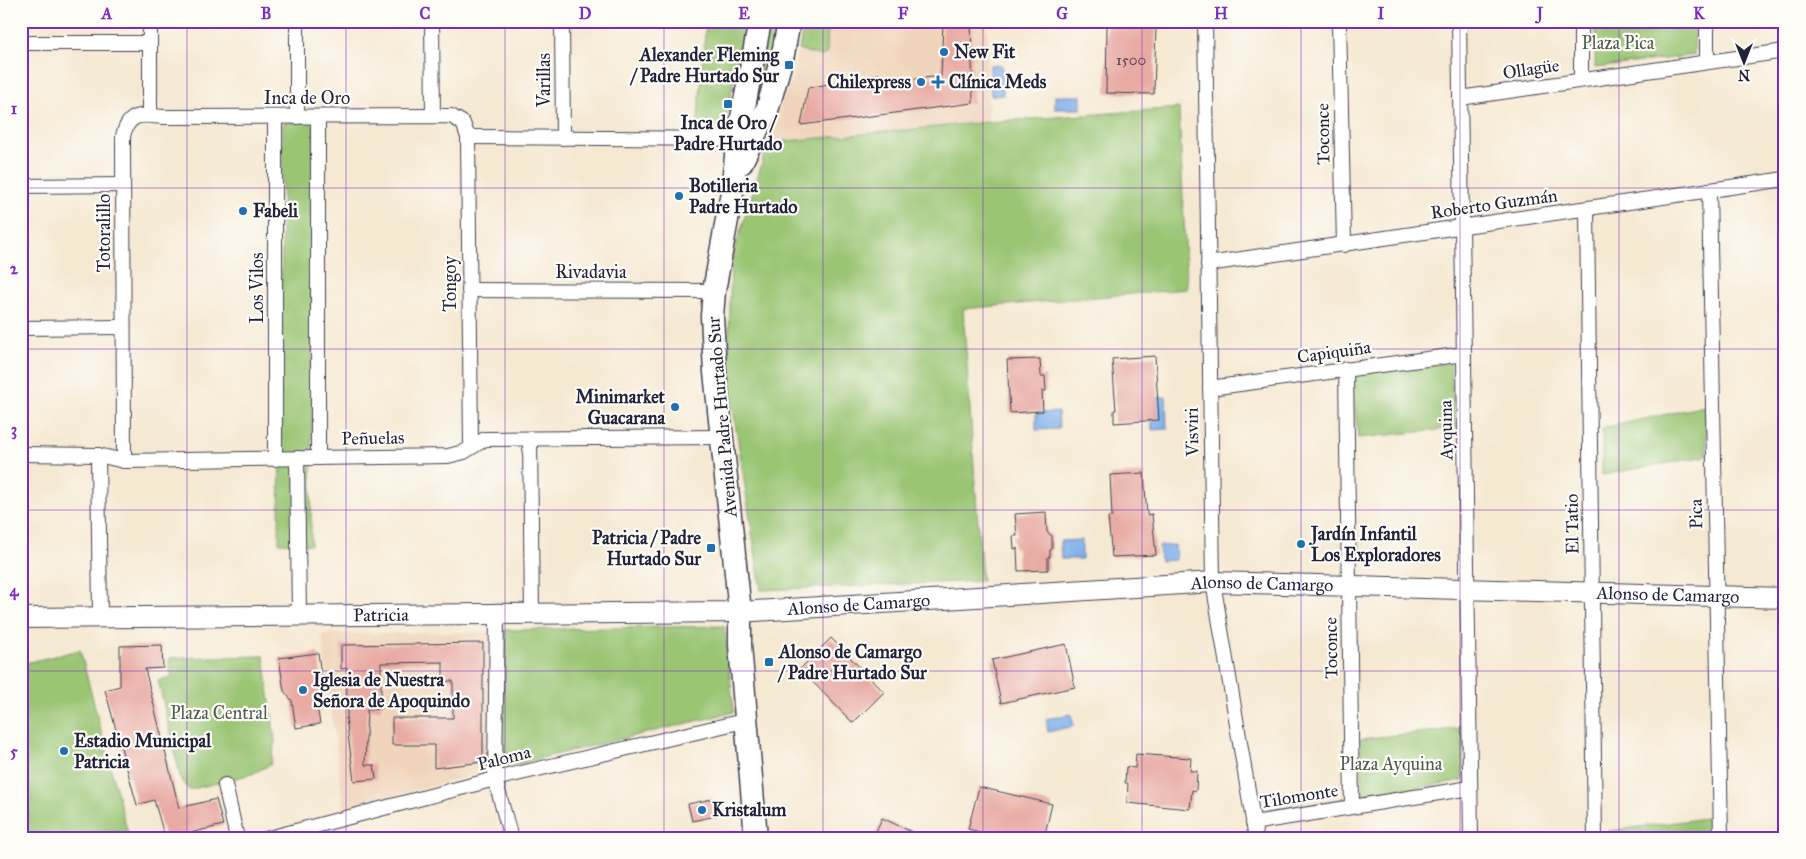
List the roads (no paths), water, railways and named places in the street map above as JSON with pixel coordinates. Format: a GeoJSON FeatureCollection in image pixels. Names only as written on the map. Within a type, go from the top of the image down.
{"type":"FeatureCollection","features":[{"type":"Feature","properties":{"kind":"main road","name":"Avenida Padre Hurtado Sur"},"geometry":{"type":"LineString","coordinates":[[756,837],[748,720],[740,645],[740,612],[712,338],[714,291],[732,192],[738,139],[760,21]]}},
{"type":"Feature","properties":{"kind":"main road","name":"Avenida Padre Hurtado Sur"},"geometry":{"type":"LineString","coordinates":[[732,192],[742,161],[768,107],[789,21]]}},
{"type":"Feature","properties":{"kind":"main road","name":"Avenida Padre Hurtado Sur"},"geometry":{"type":"LineString","coordinates":[[740,612],[750,637],[755,658],[768,772],[756,837]]}},
{"type":"Feature","properties":{"kind":"street"},"geometry":{"type":"LineString","coordinates":[[150,21],[150,114]]}},
{"type":"Feature","properties":{"kind":"street"},"geometry":{"type":"LineString","coordinates":[[297,21],[298,117]]}},
{"type":"Feature","properties":{"kind":"street"},"geometry":{"type":"LineString","coordinates":[[432,21],[433,116]]}},
{"type":"Feature","properties":{"kind":"street","name":"Varillas"},"geometry":{"type":"LineString","coordinates":[[562,21],[563,138]]}},
{"type":"Feature","properties":{"kind":"street","name":"Visviri"},"geometry":{"type":"LineString","coordinates":[[1206,21],[1213,582],[1256,838]]}},
{"type":"Feature","properties":{"kind":"street","name":"Toconce"},"geometry":{"type":"LineString","coordinates":[[1339,21],[1344,245]]}},
{"type":"Feature","properties":{"kind":"street","name":"Ayquina"},"geometry":{"type":"LineString","coordinates":[[1459,21],[1471,838]]}},
{"type":"Feature","properties":{"kind":"street"},"geometry":{"type":"LineString","coordinates":[[1581,21],[1581,80]]}},
{"type":"Feature","properties":{"kind":"street"},"geometry":{"type":"LineString","coordinates":[[1706,21],[1707,62]]}},
{"type":"Feature","properties":{"kind":"street"},"geometry":{"type":"LineString","coordinates":[[21,43],[150,43]]}},
{"type":"Feature","properties":{"kind":"street","name":"Ollagüe"},"geometry":{"type":"LineString","coordinates":[[1460,98],[1785,51]]}},
{"type":"Feature","properties":{"kind":"street","name":"Inca de Oro"},"geometry":{"type":"LineString","coordinates":[[150,114],[163,117],[451,116],[463,122]]}},
{"type":"Feature","properties":{"kind":"street","name":"Totoralillo"},"geometry":{"type":"LineString","coordinates":[[124,461],[124,130],[137,116],[150,114]]}},
{"type":"Feature","properties":{"kind":"street","name":"Los Vilos"},"geometry":{"type":"LineString","coordinates":[[275,117],[275,459]]}},
{"type":"Feature","properties":{"kind":"street"},"geometry":{"type":"LineString","coordinates":[[318,117],[318,458]]}},
{"type":"Feature","properties":{"kind":"street","name":"Tongoy"},"geometry":{"type":"LineString","coordinates":[[463,122],[468,137],[470,447]]}},
{"type":"Feature","properties":{"kind":"street"},"geometry":{"type":"LineString","coordinates":[[468,137],[738,139]]}},
{"type":"Feature","properties":{"kind":"street","name":"Roberto Guzmán"},"geometry":{"type":"LineString","coordinates":[[1208,264],[1587,210],[1785,179]]}},
{"type":"Feature","properties":{"kind":"street"},"geometry":{"type":"LineString","coordinates":[[21,186],[123,186]]}},
{"type":"Feature","properties":{"kind":"street","name":"Pica"},"geometry":{"type":"LineString","coordinates":[[1709,190],[1721,838]]}},
{"type":"Feature","properties":{"kind":"street","name":"El Tatio"},"geometry":{"type":"LineString","coordinates":[[1587,210],[1595,838]]}},
{"type":"Feature","properties":{"kind":"street","name":"Rivadavia"},"geometry":{"type":"LineString","coordinates":[[469,290],[714,291]]}},
{"type":"Feature","properties":{"kind":"street"},"geometry":{"type":"LineString","coordinates":[[21,328],[123,327]]}},
{"type":"Feature","properties":{"kind":"street","name":"Capiquiña"},"geometry":{"type":"LineString","coordinates":[[1210,388],[1464,354]]}},
{"type":"Feature","properties":{"kind":"street","name":"Toconce"},"geometry":{"type":"LineString","coordinates":[[1346,369],[1352,807]]}},
{"type":"Feature","properties":{"kind":"street","name":"Peñuelas"},"geometry":{"type":"LineString","coordinates":[[21,454],[98,455],[124,461],[448,456],[458,455],[485,439],[722,438]]}},
{"type":"Feature","properties":{"kind":"street"},"geometry":{"type":"LineString","coordinates":[[530,439],[532,613]]}},
{"type":"Feature","properties":{"kind":"street"},"geometry":{"type":"LineString","coordinates":[[98,455],[100,616]]}},
{"type":"Feature","properties":{"kind":"street"},"geometry":{"type":"LineString","coordinates":[[298,458],[299,614]]}},
{"type":"Feature","properties":{"kind":"street","name":"Alonso de Camargo"},"geometry":{"type":"LineString","coordinates":[[740,612],[1213,582],[1785,598]]}},
{"type":"Feature","properties":{"kind":"street","name":"Patricia"},"geometry":{"type":"LineString","coordinates":[[21,618],[299,614],[740,612]]}},
{"type":"Feature","properties":{"kind":"street"},"geometry":{"type":"LineString","coordinates":[[497,614],[495,779],[511,838]]}},
{"type":"Feature","properties":{"kind":"street","name":"Paloma"},"geometry":{"type":"LineString","coordinates":[[270,838],[495,779],[748,720]]}},
{"type":"Feature","properties":{"kind":"street"},"geometry":{"type":"LineString","coordinates":[[225,785],[237,838]]}},
{"type":"Feature","properties":{"kind":"street","name":"Tilomonte"},"geometry":{"type":"LineString","coordinates":[[1253,823],[1470,788]]}},
{"type":"Feature","properties":{"kind":"water"},"geometry":{"type":"Polygon","coordinates":[[[990,65],[1002,65],[1003,95],[991,96],[990,65]]]}},
{"type":"Feature","properties":{"kind":"water"},"geometry":{"type":"Polygon","coordinates":[[[1055,96],[1081,96],[1081,109],[1055,109],[1055,96]]]}},
{"type":"Feature","properties":{"kind":"water"},"geometry":{"type":"Polygon","coordinates":[[[1166,397],[1167,429],[1152,430],[1151,398],[1166,397]]]}},
{"type":"Feature","properties":{"kind":"water"},"geometry":{"type":"Polygon","coordinates":[[[1058,412],[1059,429],[1036,430],[1036,413],[1058,412]]]}},
{"type":"Feature","properties":{"kind":"water"},"geometry":{"type":"Polygon","coordinates":[[[1082,540],[1082,559],[1061,559],[1060,541],[1082,540]]]}},
{"type":"Feature","properties":{"kind":"water"},"geometry":{"type":"Polygon","coordinates":[[[1175,545],[1176,560],[1160,561],[1159,546],[1175,545]]]}},
{"type":"Feature","properties":{"kind":"water"},"geometry":{"type":"Polygon","coordinates":[[[1071,714],[1074,726],[1048,732],[1046,719],[1071,714]]]}},
{"type":"Feature","properties":{"kind":"place","name":"New Fit"},"geometry":{"type":"Point","coordinates":[944,52]}},
{"type":"Feature","properties":{"kind":"place","name":"Alexander Fleming / Padre Hurtado Sur"},"geometry":{"type":"Point","coordinates":[789,65]}},
{"type":"Feature","properties":{"kind":"place","name":"Chilexpress"},"geometry":{"type":"Point","coordinates":[921,82]}},
{"type":"Feature","properties":{"kind":"place","name":"Clínica Meds"},"geometry":{"type":"Point","coordinates":[938,82]}},
{"type":"Feature","properties":{"kind":"place","name":"Inca de Oro / Padre Hurtado"},"geometry":{"type":"Point","coordinates":[728,104]}},
{"type":"Feature","properties":{"kind":"place","name":"Botilleria Padre Hurtado"},"geometry":{"type":"Point","coordinates":[679,196]}},
{"type":"Feature","properties":{"kind":"place","name":"Fabeli"},"geometry":{"type":"Point","coordinates":[243,211]}},
{"type":"Feature","properties":{"kind":"place","name":"Minimarket Guacarana"},"geometry":{"type":"Point","coordinates":[675,407]}},
{"type":"Feature","properties":{"kind":"place","name":"Jardín Infantil Los Exploradores"},"geometry":{"type":"Point","coordinates":[1301,544]}},
{"type":"Feature","properties":{"kind":"place","name":"Patricia / Padre Hurtado Sur"},"geometry":{"type":"Point","coordinates":[711,548]}},
{"type":"Feature","properties":{"kind":"place","name":"Alonso de Camargo / Padre Hurtado Sur"},"geometry":{"type":"Point","coordinates":[769,662]}},
{"type":"Feature","properties":{"kind":"place","name":"Iglesia de Nuestra Señora de Apoquindo"},"geometry":{"type":"Point","coordinates":[303,690]}},
{"type":"Feature","properties":{"kind":"place","name":"Estadio Municipal Patricia"},"geometry":{"type":"Point","coordinates":[64,751]}},
{"type":"Feature","properties":{"kind":"place","name":"Kristalum"},"geometry":{"type":"Point","coordinates":[702,810]}},
{"type":"Feature","properties":{"kind":"park label","name":"Plaza Pica"},"geometry":{"type":"Point","coordinates":[1618,43]}},
{"type":"Feature","properties":{"kind":"park label","name":"Plaza Central"},"geometry":{"type":"Point","coordinates":[219,713]}},
{"type":"Feature","properties":{"kind":"park label","name":"Plaza Ayquina"},"geometry":{"type":"Point","coordinates":[1391,764]}}]}
